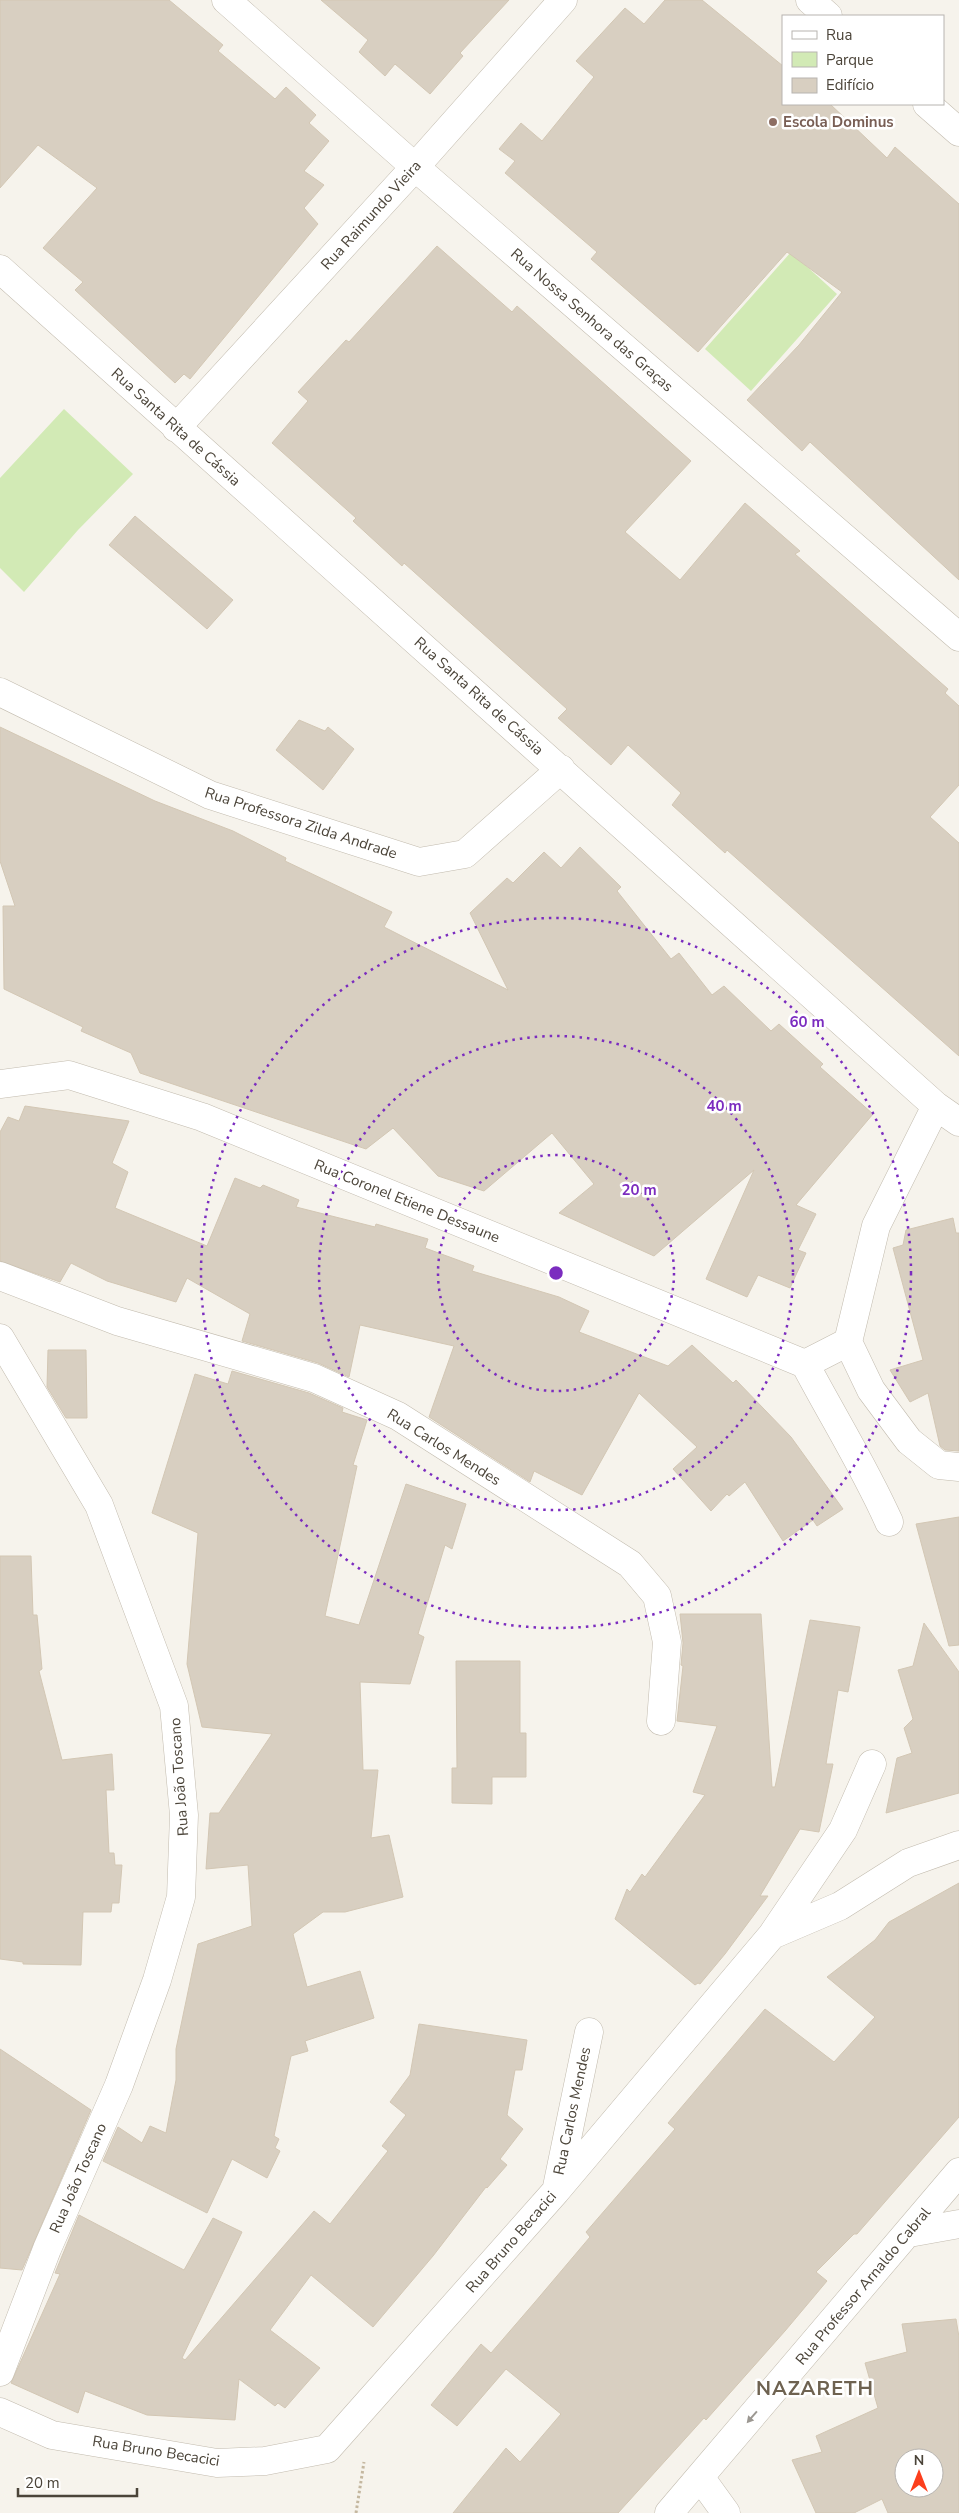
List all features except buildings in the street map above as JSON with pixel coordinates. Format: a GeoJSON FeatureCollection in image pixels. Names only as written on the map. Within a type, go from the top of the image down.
{"type":"FeatureCollection","features":[{"type":"Feature","properties":{"kind":"street","name":"Rua Nossa Senhora das Graças"},"geometry":{"type":"LineString","coordinates":[[226,0],[415,167],[959,637]]}},
{"type":"Feature","properties":{"kind":"street","name":"Rua Raimundo Vieira"},"geometry":{"type":"LineString","coordinates":[[176,428],[415,167],[563,0]]}},
{"type":"Feature","properties":{"kind":"street"},"geometry":{"type":"LineString","coordinates":[[810,0],[827,15]]}},
{"type":"Feature","properties":{"kind":"street"},"geometry":{"type":"LineString","coordinates":[[928,105],[959,132]]}},
{"type":"Feature","properties":{"kind":"street","name":"Rua Santa Rita de Cássia"},"geometry":{"type":"LineString","coordinates":[[0,269],[936,1106],[959,1122]]}},
{"type":"Feature","properties":{"kind":"street","name":"Rua Professora Zilda Andrade"},"geometry":{"type":"LineString","coordinates":[[0,692],[210,795],[419,862],[465,854],[561,769]]}},
{"type":"Feature","properties":{"kind":"street","name":"Rua Coronel Etiene Dessaune"},"geometry":{"type":"LineString","coordinates":[[0,1084],[69,1075],[202,1117],[805,1364]]}},
{"type":"Feature","properties":{"kind":"street"},"geometry":{"type":"LineString","coordinates":[[936,1106],[876,1226],[848,1342],[871,1390],[909,1441],[939,1465],[959,1467]]}},
{"type":"Feature","properties":{"kind":"street","name":"Rua Carlos Mendes"},"geometry":{"type":"LineString","coordinates":[[0,1276],[117,1320],[314,1378],[398,1416],[630,1564],[658,1596],[667,1642],[661,1721]]}},
{"type":"Feature","properties":{"kind":"street","name":"Rua João Toscano"},"geometry":{"type":"LineString","coordinates":[[0,1338],[99,1505],[130,1585],[174,1706],[184,1815],[181,1897],[157,1980],[119,2085],[47,2249],[0,2372]]}},
{"type":"Feature","properties":{"kind":"street"},"geometry":{"type":"LineString","coordinates":[[848,1342],[805,1364],[830,1412],[871,1482],[889,1522]]}},
{"type":"Feature","properties":{"kind":"street"},"geometry":{"type":"LineString","coordinates":[[772,1935],[843,1830],[872,1764]]}},
{"type":"Feature","properties":{"kind":"street","name":"Rua Bruno Becacici"},"geometry":{"type":"LineString","coordinates":[[0,2412],[52,2435],[217,2463],[265,2461],[327,2449],[556,2191],[772,1935],[840,1906],[908,1862],[959,1845]]}},
{"type":"Feature","properties":{"kind":"street","name":"Rua Carlos Mendes"},"geometry":{"type":"LineString","coordinates":[[556,2191],[589,2032]]}},
{"type":"Feature","properties":{"kind":"street","name":"Rua Professor Arnaldo Cabral"},"geometry":{"type":"LineString","coordinates":[[669,2513],[909,2234],[959,2172]]}},
{"type":"Feature","properties":{"kind":"street"},"geometry":{"type":"LineString","coordinates":[[909,2234],[959,2224]]}},
{"type":"Feature","properties":{"kind":"street"},"geometry":{"type":"LineString","coordinates":[[700,2477],[726,2513]]}},
{"type":"Feature","properties":{"kind":"green space"},"geometry":{"type":"Polygon","coordinates":[[[791,252],[837,294],[751,391],[705,349],[791,252]]]}},
{"type":"Feature","properties":{"kind":"green space"},"geometry":{"type":"Polygon","coordinates":[[[64,409],[133,474],[78,530],[24,592],[0,568],[0,478],[64,409]]]}},
{"type":"Feature","properties":{"kind":"place","name":"Escola Dominus"},"geometry":{"type":"Point","coordinates":[773,122]}},
{"type":"Feature","properties":{"kind":"district","name":"NAZARETH"},"geometry":{"type":"Point","coordinates":[815,2388]}}]}
